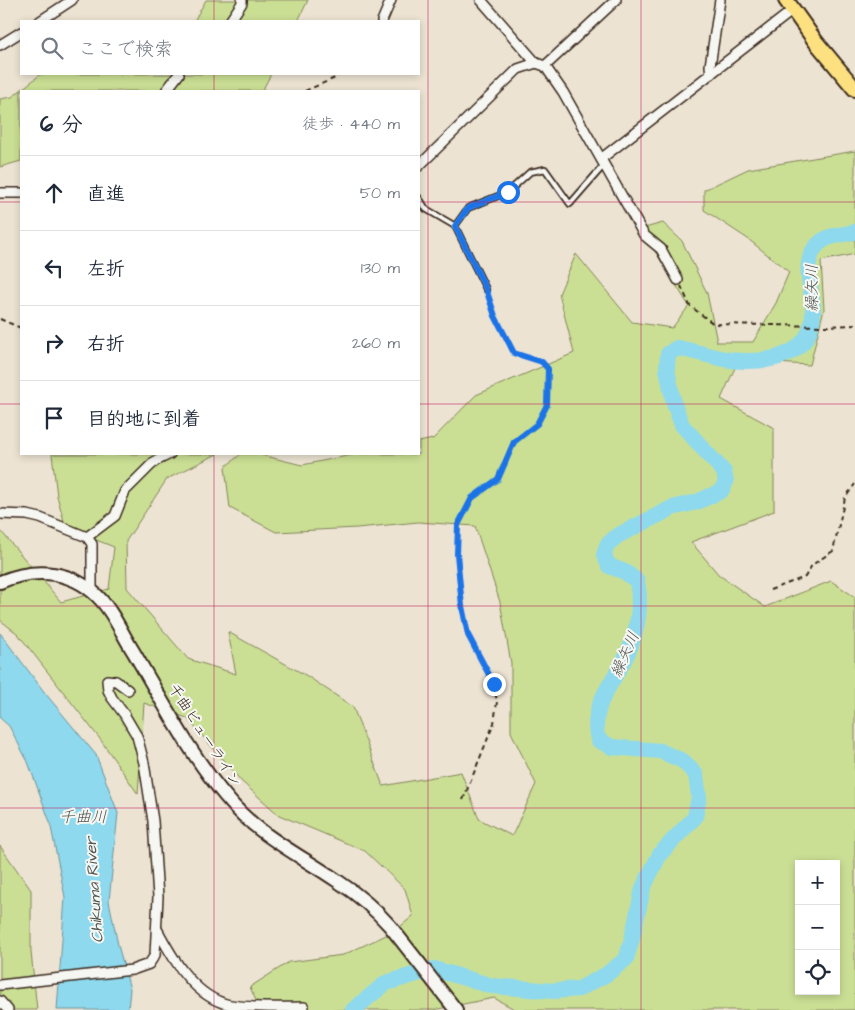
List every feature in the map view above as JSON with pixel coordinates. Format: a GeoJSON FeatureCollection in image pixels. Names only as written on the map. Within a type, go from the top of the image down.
{"type":"FeatureCollection","features":[{"type":"Feature","properties":{"kind":"main road"},"geometry":{"type":"LineString","coordinates":[[789,5],[816,42],[855,89]]}},
{"type":"Feature","properties":{"kind":"street"},"geometry":{"type":"LineString","coordinates":[[42,20],[72,0]]}},
{"type":"Feature","properties":{"kind":"street"},"geometry":{"type":"LineString","coordinates":[[231,20],[242,0]]}},
{"type":"Feature","properties":{"kind":"street"},"geometry":{"type":"LineString","coordinates":[[382,20],[391,0]]}},
{"type":"Feature","properties":{"kind":"street"},"geometry":{"type":"LineString","coordinates":[[481,0],[563,92],[630,207],[644,235],[661,249],[678,280]]}},
{"type":"Feature","properties":{"kind":"street"},"geometry":{"type":"LineString","coordinates":[[420,165],[518,69],[540,64],[616,0]]}},
{"type":"Feature","properties":{"kind":"street"},"geometry":{"type":"LineString","coordinates":[[711,74],[710,66],[720,0]]}},
{"type":"Feature","properties":{"kind":"street"},"geometry":{"type":"LineString","coordinates":[[603,162],[711,74],[789,5]]}},
{"type":"Feature","properties":{"kind":"street"},"geometry":{"type":"LineString","coordinates":[[0,45],[20,33]]}},
{"type":"Feature","properties":{"kind":"street"},"geometry":{"type":"LineString","coordinates":[[167,90],[178,75]]}},
{"type":"Feature","properties":{"kind":"street"},"geometry":{"type":"LineString","coordinates":[[0,193],[20,193]]}},
{"type":"Feature","properties":{"kind":"street"},"geometry":{"type":"LineString","coordinates":[[87,537],[115,516],[125,491],[154,462],[168,455]]}},
{"type":"Feature","properties":{"kind":"street"},"geometry":{"type":"LineString","coordinates":[[0,514],[26,515],[40,518],[87,537],[92,544],[92,592]]}},
{"type":"Feature","properties":{"kind":"street","name":"千曲ビューライン"},"geometry":{"type":"LineString","coordinates":[[0,582],[36,572],[48,572],[79,583],[92,592],[112,616],[200,762],[228,800],[269,837],[361,898],[390,926],[456,1010]]}},
{"type":"Feature","properties":{"kind":"street"},"geometry":{"type":"LineString","coordinates":[[0,985],[132,970],[149,964],[155,955],[158,897],[153,821],[144,763],[137,736],[112,698],[108,690],[107,680],[116,681],[128,690]]}},
{"type":"Feature","properties":{"kind":"street"},"geometry":{"type":"LineString","coordinates":[[157,929],[174,959],[206,994],[224,1003],[241,1006],[304,1006]]}},
{"type":"Feature","properties":{"kind":"street"},"geometry":{"type":"LineString","coordinates":[[0,1001],[8,1010]]}},
{"type":"Feature","properties":{"kind":"lane"},"geometry":{"type":"LineString","coordinates":[[455,226],[468,208],[508,192],[530,172],[545,169],[570,204],[603,162]]}},
{"type":"Feature","properties":{"kind":"lane"},"geometry":{"type":"LineString","coordinates":[[420,200],[426,209],[455,226],[486,289]]}},
{"type":"Feature","properties":{"kind":"path"},"geometry":{"type":"LineString","coordinates":[[307,90],[339,75]]}},
{"type":"Feature","properties":{"kind":"path"},"geometry":{"type":"LineString","coordinates":[[678,280],[690,306],[714,324],[855,325]]}},
{"type":"Feature","properties":{"kind":"path"},"geometry":{"type":"LineString","coordinates":[[463,800],[494,724],[497,702],[494,684],[468,635],[462,606],[457,554],[458,525],[472,498],[498,479],[514,442],[537,424],[547,405],[548,369],[542,362],[514,353],[495,316],[486,289]]}},
{"type":"Feature","properties":{"kind":"path"},"geometry":{"type":"LineString","coordinates":[[0,319],[20,328]]}},
{"type":"Feature","properties":{"kind":"path"},"geometry":{"type":"LineString","coordinates":[[770,590],[806,577],[812,565],[833,552],[845,498],[855,484]]}},
{"type":"Feature","properties":{"kind":"green space"},"geometry":{"type":"Polygon","coordinates":[[[206,0],[308,0],[298,20],[195,20],[206,0]]]}},
{"type":"Feature","properties":{"kind":"green space"},"geometry":{"type":"Polygon","coordinates":[[[40,75],[270,75],[263,90],[21,90],[40,75]]]}},
{"type":"Feature","properties":{"kind":"green space"},"geometry":{"type":"Polygon","coordinates":[[[20,91],[20,161],[0,167],[0,99],[12,97],[20,91]]]}},
{"type":"Feature","properties":{"kind":"green space"},"geometry":{"type":"Polygon","coordinates":[[[855,151],[855,254],[821,261],[824,309],[810,365],[738,361],[721,399],[774,428],[774,511],[691,542],[719,575],[765,607],[831,581],[855,597],[855,1010],[516,1010],[494,998],[433,1010],[260,1010],[250,987],[289,962],[343,955],[395,931],[413,916],[405,889],[365,851],[279,815],[242,782],[187,718],[144,703],[138,794],[100,739],[18,634],[0,620],[0,530],[61,602],[109,589],[114,547],[66,528],[57,496],[52,455],[215,455],[167,479],[126,541],[127,588],[188,659],[236,674],[228,632],[307,676],[353,707],[383,786],[461,772],[479,819],[512,836],[536,784],[511,732],[511,663],[500,602],[475,526],[418,522],[357,528],[276,532],[230,508],[225,467],[240,455],[261,455],[302,465],[352,455],[420,455],[420,442],[433,439],[476,395],[574,353],[559,294],[576,254],[632,322],[672,328],[689,306],[641,229],[663,223],[682,241],[707,293],[717,342],[753,342],[776,303],[789,272],[748,239],[704,210],[704,190],[748,169],[855,151]]]}},
{"type":"Feature","properties":{"kind":"green space"},"geometry":{"type":"Polygon","coordinates":[[[0,846],[31,890],[31,952],[37,1010],[0,1010],[0,846]]]}},
{"type":"Feature","properties":{"kind":"water","name":"千曲川"},"geometry":{"type":"Polygon","coordinates":[[[0,633],[45,693],[96,755],[118,813],[109,901],[130,989],[128,1010],[57,1010],[65,897],[50,822],[28,762],[9,726],[0,718],[0,633]]]}},
{"type":"Feature","properties":{"kind":"waterway","name":"繰矢川"},"geometry":{"type":"LineString","coordinates":[[353,1010],[386,983],[434,969],[492,986],[554,991],[579,989],[607,974],[626,959],[643,888],[660,854],[695,817],[699,797],[696,775],[683,761],[660,751],[612,747],[598,740],[597,713],[606,691],[631,645],[636,629],[639,605],[637,581],[625,572],[609,566],[604,555],[607,545],[617,536],[672,508],[697,502],[721,491],[726,482],[724,472],[682,425],[674,404],[667,369],[668,354],[677,348],[721,358],[748,361],[773,358],[794,350],[802,343],[812,323],[813,309],[809,272],[811,255],[815,248],[825,239],[855,232]]}},
{"type":"Feature","properties":{"kind":"route"},"geometry":{"type":"LineString","coordinates":[[494,684],[468,635],[462,606],[457,554],[458,525],[472,498],[498,479],[514,442],[537,424],[547,405],[548,369],[542,362],[514,353],[495,316],[486,289],[455,226],[468,208],[508,192]]}},
{"type":"Feature","properties":{"kind":"water label","name":"Chikuma River"},"geometry":{"type":"Point","coordinates":[93,890]}}]}
